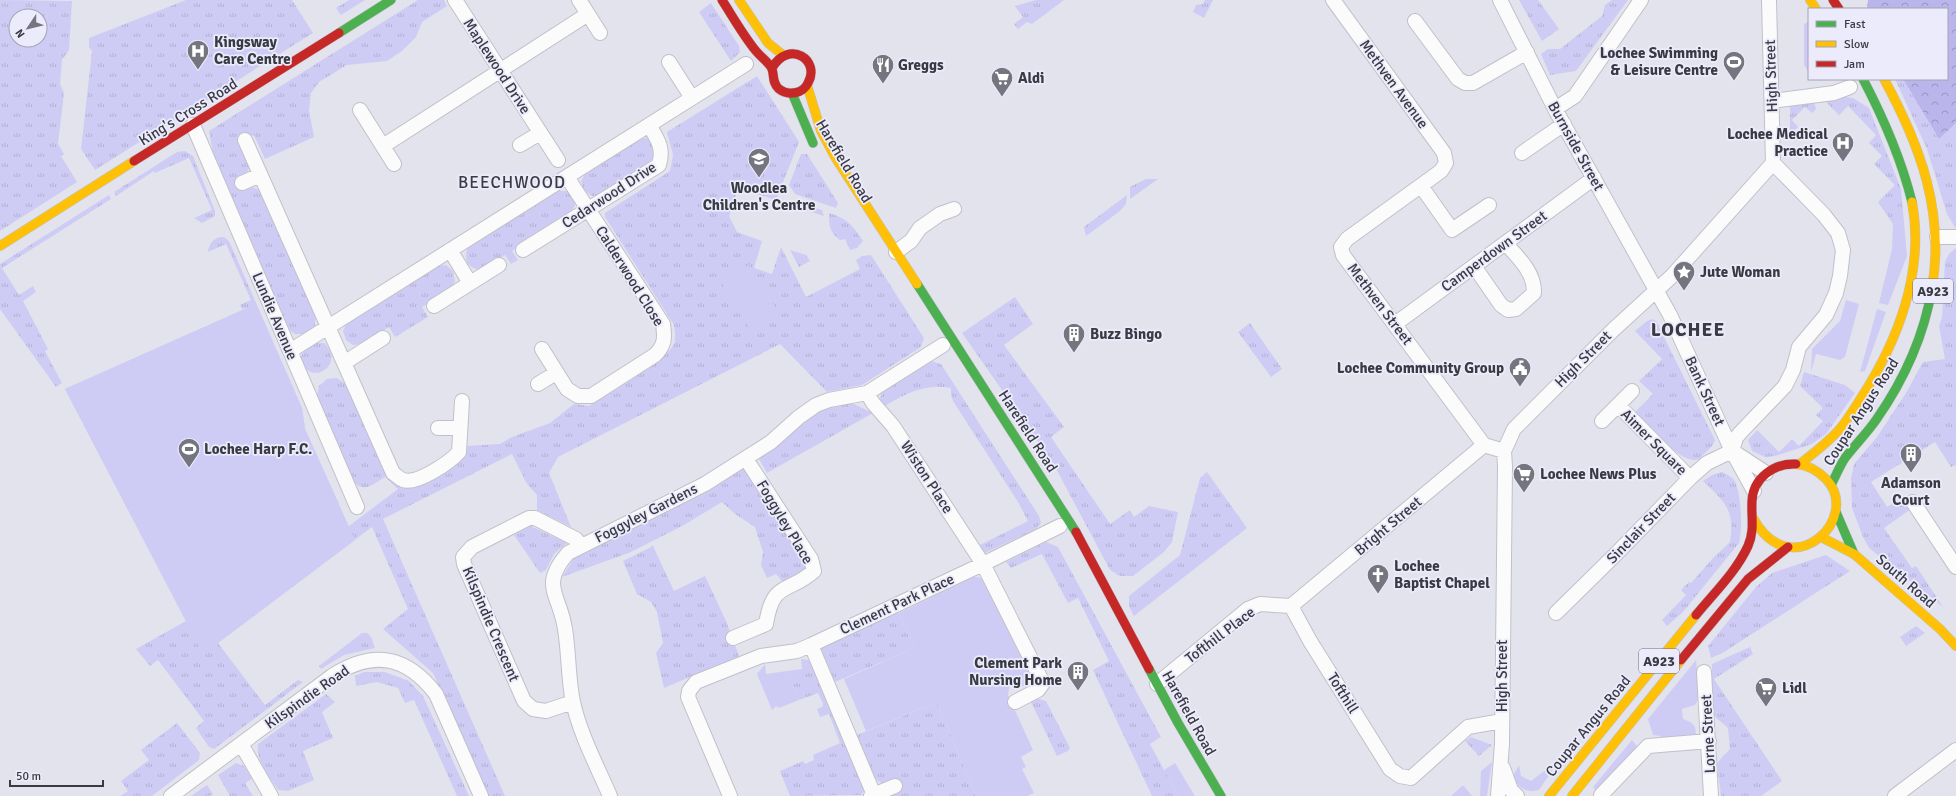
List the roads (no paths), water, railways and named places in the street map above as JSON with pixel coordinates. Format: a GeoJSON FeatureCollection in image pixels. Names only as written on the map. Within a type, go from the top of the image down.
{"type":"FeatureCollection","features":[{"type":"Feature","properties":{"kind":"street","name":"King's Cross Road"},"geometry":{"type":"LineString","coordinates":[[0,246],[391,0]]}},
{"type":"Feature","properties":{"kind":"street","name":"Maplewood Drive"},"geometry":{"type":"LineString","coordinates":[[455,0],[558,160]]}},
{"type":"Feature","properties":{"kind":"street"},"geometry":{"type":"LineString","coordinates":[[579,0],[600,33]]}},
{"type":"Feature","properties":{"kind":"street"},"geometry":{"type":"LineString","coordinates":[[722,0],[756,51],[772,68]]}},
{"type":"Feature","properties":{"kind":"street","name":"Harefield Road"},"geometry":{"type":"LineString","coordinates":[[739,0],[768,43],[783,54],[796,53],[806,60],[811,70],[811,75],[807,85],[821,131],[896,252],[1069,520],[1157,684],[1221,796]]}},
{"type":"Feature","properties":{"kind":"street","name":"Methven Avenue"},"geometry":{"type":"LineString","coordinates":[[1333,0],[1444,153],[1446,163],[1441,171]]}},
{"type":"Feature","properties":{"kind":"street","name":"Burnside Street"},"geometry":{"type":"LineString","coordinates":[[1500,0],[1555,109],[1656,290]]}},
{"type":"Feature","properties":{"kind":"street"},"geometry":{"type":"LineString","coordinates":[[1555,109],[1575,96],[1641,0]]}},
{"type":"Feature","properties":{"kind":"street","name":"High Street"},"geometry":{"type":"LineString","coordinates":[[1498,796],[1501,764],[1502,721],[1504,451],[1514,429],[1613,330],[1686,261],[1773,163],[1769,0]]}},
{"type":"Feature","properties":{"kind":"street"},"geometry":{"type":"LineString","coordinates":[[383,146],[588,14]]}},
{"type":"Feature","properties":{"kind":"street"},"geometry":{"type":"LineString","coordinates":[[1415,21],[1458,79],[1465,83],[1473,83],[1527,52]]}},
{"type":"Feature","properties":{"kind":"street"},"geometry":{"type":"LineString","coordinates":[[783,54],[776,60],[772,68],[772,80],[775,85],[786,92],[792,93],[800,91],[807,85]]}},
{"type":"Feature","properties":{"kind":"street"},"geometry":{"type":"LineString","coordinates":[[669,62],[692,98]]}},
{"type":"Feature","properties":{"kind":"street"},"geometry":{"type":"LineString","coordinates":[[290,351],[746,64]]}},
{"type":"Feature","properties":{"kind":"street","name":"Coupar Angus Road"},"geometry":{"type":"LineString","coordinates":[[1801,463],[1837,432],[1866,391],[1888,353],[1900,324],[1908,298],[1913,272],[1915,232],[1913,211],[1906,174],[1888,126],[1864,80]]}},
{"type":"Feature","properties":{"kind":"street","name":"Coupar Angus Road"},"geometry":{"type":"LineString","coordinates":[[1831,485],[1841,464],[1874,423],[1915,355],[1927,322],[1934,286],[1937,237],[1934,202],[1922,155],[1884,80]]}},
{"type":"Feature","properties":{"kind":"street"},"geometry":{"type":"LineString","coordinates":[[1772,101],[1834,93],[1850,87]]}},
{"type":"Feature","properties":{"kind":"street","name":"Harefield Road"},"geometry":{"type":"LineString","coordinates":[[792,93],[811,140],[819,152]]}},
{"type":"Feature","properties":{"kind":"street"},"geometry":{"type":"LineString","coordinates":[[360,110],[394,164]]}},
{"type":"Feature","properties":{"kind":"street"},"geometry":{"type":"LineString","coordinates":[[1522,153],[1564,124]]}},
{"type":"Feature","properties":{"kind":"street","name":"Lundie Avenue"},"geometry":{"type":"LineString","coordinates":[[193,125],[357,507]]}},
{"type":"Feature","properties":{"kind":"street","name":"Cedarwood Drive"},"geometry":{"type":"LineString","coordinates":[[523,250],[659,165],[662,154],[658,141],[649,125]]}},
{"type":"Feature","properties":{"kind":"street"},"geometry":{"type":"LineString","coordinates":[[520,145],[540,133]]}},
{"type":"Feature","properties":{"kind":"street"},"geometry":{"type":"LineString","coordinates":[[245,140],[393,473],[404,480],[416,480],[454,458],[459,452],[462,401]]}},
{"type":"Feature","properties":{"kind":"street"},"geometry":{"type":"LineString","coordinates":[[1766,473],[1732,451],[1736,438],[1785,386],[1793,370],[1799,347],[1826,315],[1836,293],[1843,250],[1838,233],[1824,215],[1773,163]]}},
{"type":"Feature","properties":{"kind":"street","name":"Methven Street"},"geometry":{"type":"LineString","coordinates":[[1441,171],[1347,239],[1341,247],[1342,255],[1484,445]]}},
{"type":"Feature","properties":{"kind":"street"},"geometry":{"type":"LineString","coordinates":[[242,183],[260,175]]}},
{"type":"Feature","properties":{"kind":"street","name":"Calderwood Close"},"geometry":{"type":"LineString","coordinates":[[542,350],[568,389],[578,396],[591,396],[655,355],[663,347],[665,336],[663,324],[567,177]]}},
{"type":"Feature","properties":{"kind":"street","name":"Camperdown Street"},"geometry":{"type":"LineString","coordinates":[[1395,324],[1594,178]]}},
{"type":"Feature","properties":{"kind":"street"},"geometry":{"type":"LineString","coordinates":[[1421,186],[1452,230],[1489,205]]}},
{"type":"Feature","properties":{"kind":"street"},"geometry":{"type":"LineString","coordinates":[[896,252],[910,241],[920,228],[940,214],[954,210]]}},
{"type":"Feature","properties":{"kind":"street"},"geometry":{"type":"LineString","coordinates":[[1937,237],[1956,237]]}},
{"type":"Feature","properties":{"kind":"street"},"geometry":{"type":"LineString","coordinates":[[1474,266],[1501,305],[1508,310],[1516,309],[1534,293],[1534,284],[1526,268],[1505,243]]}},
{"type":"Feature","properties":{"kind":"street"},"geometry":{"type":"LineString","coordinates":[[450,250],[470,283]]}},
{"type":"Feature","properties":{"kind":"street"},"geometry":{"type":"LineString","coordinates":[[434,306],[499,265]]}},
{"type":"Feature","properties":{"kind":"street","name":"Bank Street"},"geometry":{"type":"LineString","coordinates":[[1656,290],[1670,315],[1732,451],[1754,491]]}},
{"type":"Feature","properties":{"kind":"street"},"geometry":{"type":"LineString","coordinates":[[344,363],[383,338]]}},
{"type":"Feature","properties":{"kind":"street","name":"Foggyley Gardens"},"geometry":{"type":"LineString","coordinates":[[610,796],[584,734],[573,702],[565,627],[553,591],[553,577],[558,564],[568,553],[580,546],[705,484],[746,459],[772,442],[799,417],[816,405],[829,400],[867,393],[943,345]]}},
{"type":"Feature","properties":{"kind":"street"},"geometry":{"type":"LineString","coordinates":[[538,384],[556,373]]}},
{"type":"Feature","properties":{"kind":"street","name":"Aimer Square"},"geometry":{"type":"LineString","coordinates":[[1602,421],[1632,391]]}},
{"type":"Feature","properties":{"kind":"street","name":"Wiston Place"},"geometry":{"type":"LineString","coordinates":[[867,393],[873,403],[893,426],[983,564]]}},
{"type":"Feature","properties":{"kind":"street","name":"Aimer Square"},"geometry":{"type":"LineString","coordinates":[[1618,405],[1690,478]]}},
{"type":"Feature","properties":{"kind":"street"},"geometry":{"type":"LineString","coordinates":[[438,428],[460,428]]}},
{"type":"Feature","properties":{"kind":"street"},"geometry":{"type":"LineString","coordinates":[[1484,445],[1504,451]]}},
{"type":"Feature","properties":{"kind":"street","name":"Bright Street"},"geometry":{"type":"LineString","coordinates":[[1291,606],[1484,445]]}},
{"type":"Feature","properties":{"kind":"street","name":"Sinclair Street"},"geometry":{"type":"LineString","coordinates":[[1556,613],[1690,478],[1707,463],[1732,451]]}},
{"type":"Feature","properties":{"kind":"street","name":"Foggyley Place"},"geometry":{"type":"LineString","coordinates":[[733,638],[766,624],[769,607],[779,590],[808,576],[814,571],[811,559],[746,459]]}},
{"type":"Feature","properties":{"kind":"street","name":"Coupar Angus Road"},"geometry":{"type":"LineString","coordinates":[[1548,795],[1746,551],[1752,534],[1753,518],[1751,504],[1754,491],[1766,473],[1777,466],[1789,463],[1801,463],[1813,467],[1824,475],[1831,485],[1836,498],[1836,512],[1831,526],[1821,537],[1811,544],[1800,547],[1788,547],[1776,544],[1766,538],[1758,529],[1753,518]]}},
{"type":"Feature","properties":{"kind":"street","name":"Harefield Road"},"geometry":{"type":"LineString","coordinates":[[1029,476],[1045,502]]}},
{"type":"Feature","properties":{"kind":"street"},"geometry":{"type":"LineString","coordinates":[[1913,502],[1956,567]]}},
{"type":"Feature","properties":{"kind":"street","name":"South Road"},"geometry":{"type":"LineString","coordinates":[[1836,512],[1854,554]]}},
{"type":"Feature","properties":{"kind":"street","name":"Kilspindie Crescent"},"geometry":{"type":"LineString","coordinates":[[573,702],[546,711],[533,709],[524,701],[464,564],[463,557],[472,547],[528,518],[535,518],[576,540],[580,546]]}},
{"type":"Feature","properties":{"kind":"street","name":"Clement Park Place"},"geometry":{"type":"LineString","coordinates":[[730,796],[688,697],[689,691],[696,682],[761,656],[797,651],[983,564],[1060,526]]}},
{"type":"Feature","properties":{"kind":"street","name":"South Road"},"geometry":{"type":"LineString","coordinates":[[1821,537],[1854,554],[1923,614],[1956,646]]}},
{"type":"Feature","properties":{"kind":"street","name":"Coupar Angus Road"},"geometry":{"type":"LineString","coordinates":[[1572,796],[1699,637],[1748,579],[1788,547]]}},
{"type":"Feature","properties":{"kind":"street"},"geometry":{"type":"LineString","coordinates":[[983,564],[1043,684],[1038,690],[1014,702]]}},
{"type":"Feature","properties":{"kind":"street","name":"Tofthill Place"},"geometry":{"type":"LineString","coordinates":[[1157,684],[1248,609],[1260,604],[1291,606]]}},
{"type":"Feature","properties":{"kind":"street","name":"Tofthill"},"geometry":{"type":"LineString","coordinates":[[1291,606],[1390,769],[1400,776],[1411,778],[1468,728],[1502,721]]}},
{"type":"Feature","properties":{"kind":"street"},"geometry":{"type":"LineString","coordinates":[[811,644],[873,795],[895,786]]}},
{"type":"Feature","properties":{"kind":"street","name":"Kilspindie Road"},"geometry":{"type":"LineString","coordinates":[[172,796],[318,686],[349,665],[368,660],[389,661],[408,667],[425,680],[436,694],[481,796]]}},
{"type":"Feature","properties":{"kind":"street","name":"Lorne Street"},"geometry":{"type":"LineString","coordinates":[[1704,672],[1711,796]]}},
{"type":"Feature","properties":{"kind":"street"},"geometry":{"type":"LineString","coordinates":[[1601,796],[1648,746],[1709,741]]}},
{"type":"Feature","properties":{"kind":"street"},"geometry":{"type":"LineString","coordinates":[[241,744],[271,796]]}},
{"type":"Feature","properties":{"kind":"street"},"geometry":{"type":"LineString","coordinates":[[1895,796],[1956,750]]}},
{"type":"Feature","properties":{"kind":"street","name":"High Street"},"geometry":{"type":"LineString","coordinates":[[1501,764],[1509,796]]}},
{"type":"Feature","properties":{"kind":"street","name":"High Street"},"geometry":{"type":"LineString","coordinates":[[1501,764],[1511,790],[1517,796]]}},
{"type":"Feature","properties":{"kind":"place","name":"Kingsway Care Centre"},"geometry":{"type":"Point","coordinates":[198,70]}},
{"type":"Feature","properties":{"kind":"place","name":"Lochee Swimming & Leisure Centre"},"geometry":{"type":"Point","coordinates":[1734,82]}},
{"type":"Feature","properties":{"kind":"place","name":"Greggs"},"geometry":{"type":"Point","coordinates":[883,84]}},
{"type":"Feature","properties":{"kind":"place","name":"Aldi"},"geometry":{"type":"Point","coordinates":[1002,98]}},
{"type":"Feature","properties":{"kind":"place","name":"Lochee Medical Practice"},"geometry":{"type":"Point","coordinates":[1843,162]}},
{"type":"Feature","properties":{"kind":"place","name":"Woodlea Children's Centre"},"geometry":{"type":"Point","coordinates":[759,178]}},
{"type":"Feature","properties":{"kind":"place","name":"Jute Woman"},"geometry":{"type":"Point","coordinates":[1684,292]}},
{"type":"Feature","properties":{"kind":"place","name":"Buzz Bingo"},"geometry":{"type":"Point","coordinates":[1074,354]}},
{"type":"Feature","properties":{"kind":"place","name":"Lochee Community Group"},"geometry":{"type":"Point","coordinates":[1520,388]}},
{"type":"Feature","properties":{"kind":"place","name":"Lochee Harp F.C."},"geometry":{"type":"Point","coordinates":[189,468]}},
{"type":"Feature","properties":{"kind":"place","name":"Adamson Court"},"geometry":{"type":"Point","coordinates":[1911,474]}},
{"type":"Feature","properties":{"kind":"place","name":"Lochee News Plus"},"geometry":{"type":"Point","coordinates":[1524,494]}},
{"type":"Feature","properties":{"kind":"place","name":"Lochee Baptist Chapel"},"geometry":{"type":"Point","coordinates":[1378,594]}},
{"type":"Feature","properties":{"kind":"place","name":"Clement Park Nursing Home"},"geometry":{"type":"Point","coordinates":[1078,692]}},
{"type":"Feature","properties":{"kind":"place","name":"Lidl"},"geometry":{"type":"Point","coordinates":[1766,708]}},
{"type":"Feature","properties":{"kind":"district","name":"BEECHWOOD"},"geometry":{"type":"Point","coordinates":[512,182]}},
{"type":"Feature","properties":{"kind":"district","name":"LOCHEE"},"geometry":{"type":"Point","coordinates":[1688,330]}}]}
